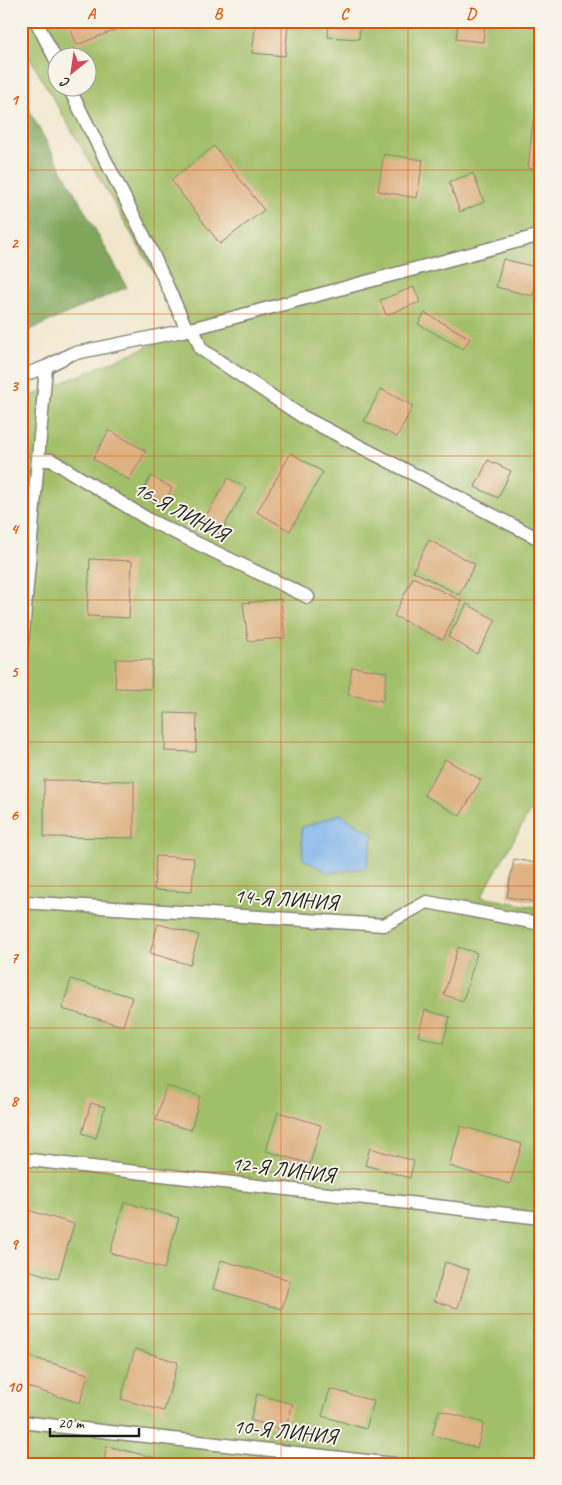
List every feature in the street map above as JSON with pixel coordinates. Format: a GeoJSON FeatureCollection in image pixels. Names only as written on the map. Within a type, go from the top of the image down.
{"type":"FeatureCollection","features":[{"type":"Feature","properties":{"kind":"lane"},"geometry":{"type":"LineString","coordinates":[[36,21],[50,48]]}},
{"type":"Feature","properties":{"kind":"lane"},"geometry":{"type":"LineString","coordinates":[[74,98],[201,349],[303,417],[541,540]]}},
{"type":"Feature","properties":{"kind":"lane"},"geometry":{"type":"LineString","coordinates":[[21,376],[46,367],[71,354],[190,329],[541,234]]}},
{"type":"Feature","properties":{"kind":"lane"},"geometry":{"type":"LineString","coordinates":[[21,655],[46,367]]}},
{"type":"Feature","properties":{"kind":"lane","name":"16-Я ЛИНИЯ"},"geometry":{"type":"LineString","coordinates":[[38,460],[51,460],[151,521],[308,597]]}},
{"type":"Feature","properties":{"kind":"lane","name":"14-Я ЛИНИЯ"},"geometry":{"type":"LineString","coordinates":[[21,902],[384,925],[427,902],[541,924]]}},
{"type":"Feature","properties":{"kind":"lane","name":"12-Я ЛИНИЯ"},"geometry":{"type":"LineString","coordinates":[[21,1159],[541,1218]]}},
{"type":"Feature","properties":{"kind":"lane","name":"10-Я ЛИНИЯ"},"geometry":{"type":"LineString","coordinates":[[21,1422],[394,1464]]}},
{"type":"Feature","properties":{"kind":"green space"},"geometry":{"type":"Polygon","coordinates":[[[21,21],[541,21],[541,792],[481,897],[541,908],[541,1464],[21,1464],[21,400],[187,330],[53,98],[98,98],[98,48],[48,48],[48,90],[21,43],[21,21]]]}},
{"type":"Feature","properties":{"kind":"green space"},"geometry":{"type":"Polygon","coordinates":[[[21,96],[127,287],[21,334],[21,96]]]}},
{"type":"Feature","properties":{"kind":"water"},"geometry":{"type":"Polygon","coordinates":[[[340,814],[374,834],[366,868],[329,873],[303,859],[301,828],[340,814]]]}},
{"type":"Feature","properties":{"kind":"building"},"geometry":{"type":"Polygon","coordinates":[[[67,21],[118,21],[120,28],[77,45],[67,21]]]}},
{"type":"Feature","properties":{"kind":"building"},"geometry":{"type":"Polygon","coordinates":[[[256,21],[288,25],[285,56],[252,53],[256,21]]]}},
{"type":"Feature","properties":{"kind":"building"},"geometry":{"type":"Polygon","coordinates":[[[329,21],[360,21],[359,39],[328,37],[329,21]]]}},
{"type":"Feature","properties":{"kind":"building"},"geometry":{"type":"Polygon","coordinates":[[[458,21],[485,22],[483,42],[456,39],[458,21]]]}},
{"type":"Feature","properties":{"kind":"building"},"geometry":{"type":"Polygon","coordinates":[[[533,121],[541,122],[541,170],[528,168],[533,121]]]}},
{"type":"Feature","properties":{"kind":"building"},"geometry":{"type":"Polygon","coordinates":[[[214,146],[264,210],[220,244],[171,180],[214,146]]]}},
{"type":"Feature","properties":{"kind":"building"},"geometry":{"type":"Polygon","coordinates":[[[384,154],[423,160],[417,198],[378,191],[384,154]]]}},
{"type":"Feature","properties":{"kind":"building"},"geometry":{"type":"Polygon","coordinates":[[[473,173],[484,202],[460,212],[449,182],[473,173]]]}},
{"type":"Feature","properties":{"kind":"building"},"geometry":{"type":"Polygon","coordinates":[[[503,259],[540,268],[533,296],[496,287],[503,259]]]}},
{"type":"Feature","properties":{"kind":"building"},"geometry":{"type":"Polygon","coordinates":[[[414,287],[420,302],[386,315],[380,300],[414,287]]]}},
{"type":"Feature","properties":{"kind":"building"},"geometry":{"type":"Polygon","coordinates":[[[425,313],[470,338],[463,349],[418,324],[425,313]]]}},
{"type":"Feature","properties":{"kind":"building"},"geometry":{"type":"Polygon","coordinates":[[[381,389],[413,406],[397,437],[364,421],[381,389]]]}},
{"type":"Feature","properties":{"kind":"building"},"geometry":{"type":"Polygon","coordinates":[[[109,430],[146,451],[129,480],[93,459],[109,430]]]}},
{"type":"Feature","properties":{"kind":"building"},"geometry":{"type":"Polygon","coordinates":[[[291,453],[323,472],[290,531],[257,512],[291,453]]]}},
{"type":"Feature","properties":{"kind":"building"},"geometry":{"type":"Polygon","coordinates":[[[488,460],[511,471],[498,498],[475,487],[488,460]]]}},
{"type":"Feature","properties":{"kind":"building"},"geometry":{"type":"Polygon","coordinates":[[[151,476],[172,488],[162,507],[141,495],[151,476]]]}},
{"type":"Feature","properties":{"kind":"building"},"geometry":{"type":"Polygon","coordinates":[[[228,478],[246,488],[220,534],[202,523],[228,478]]]}},
{"type":"Feature","properties":{"kind":"building"},"geometry":{"type":"Polygon","coordinates":[[[429,540],[475,564],[459,595],[413,571],[429,540]]]}},
{"type":"Feature","properties":{"kind":"building"},"geometry":{"type":"Polygon","coordinates":[[[90,559],[132,561],[129,618],[87,616],[90,559]]]}},
{"type":"Feature","properties":{"kind":"building"},"geometry":{"type":"Polygon","coordinates":[[[413,577],[462,601],[443,640],[394,616],[413,577]]]}},
{"type":"Feature","properties":{"kind":"building"},"geometry":{"type":"Polygon","coordinates":[[[281,599],[285,638],[248,641],[243,603],[281,599]]]}},
{"type":"Feature","properties":{"kind":"building"},"geometry":{"type":"Polygon","coordinates":[[[467,604],[496,620],[477,654],[448,637],[467,604]]]}},
{"type":"Feature","properties":{"kind":"building"},"geometry":{"type":"Polygon","coordinates":[[[116,659],[152,660],[151,689],[115,688],[116,659]]]}},
{"type":"Feature","properties":{"kind":"building"},"geometry":{"type":"Polygon","coordinates":[[[352,667],[387,672],[383,701],[348,695],[352,667]]]}},
{"type":"Feature","properties":{"kind":"building"},"geometry":{"type":"Polygon","coordinates":[[[165,713],[197,714],[196,752],[165,751],[165,713]]]}},
{"type":"Feature","properties":{"kind":"building"},"geometry":{"type":"Polygon","coordinates":[[[445,759],[481,780],[460,816],[424,795],[445,759]]]}},
{"type":"Feature","properties":{"kind":"building"},"geometry":{"type":"Polygon","coordinates":[[[44,780],[134,781],[134,838],[44,837],[44,780]]]}},
{"type":"Feature","properties":{"kind":"building"},"geometry":{"type":"Polygon","coordinates":[[[156,856],[194,858],[192,892],[154,890],[156,856]]]}},
{"type":"Feature","properties":{"kind":"building"},"geometry":{"type":"Polygon","coordinates":[[[514,859],[541,864],[541,903],[507,897],[514,859]]]}},
{"type":"Feature","properties":{"kind":"building"},"geometry":{"type":"Polygon","coordinates":[[[158,924],[199,935],[190,965],[150,953],[158,924]]]}},
{"type":"Feature","properties":{"kind":"building"},"geometry":{"type":"Polygon","coordinates":[[[458,947],[477,953],[463,1001],[444,995],[458,947]]]}},
{"type":"Feature","properties":{"kind":"building"},"geometry":{"type":"Polygon","coordinates":[[[71,979],[132,997],[123,1026],[62,1009],[71,979]]]}},
{"type":"Feature","properties":{"kind":"building"},"geometry":{"type":"Polygon","coordinates":[[[425,1010],[450,1017],[443,1043],[418,1036],[425,1010]]]}},
{"type":"Feature","properties":{"kind":"building"},"geometry":{"type":"Polygon","coordinates":[[[166,1086],[200,1096],[191,1130],[156,1120],[166,1086]]]}},
{"type":"Feature","properties":{"kind":"building"},"geometry":{"type":"Polygon","coordinates":[[[91,1103],[105,1107],[96,1138],[82,1133],[91,1103]]]}},
{"type":"Feature","properties":{"kind":"building"},"geometry":{"type":"Polygon","coordinates":[[[278,1112],[321,1125],[310,1164],[266,1151],[278,1112]]]}},
{"type":"Feature","properties":{"kind":"building"},"geometry":{"type":"Polygon","coordinates":[[[461,1126],[522,1144],[510,1184],[449,1166],[461,1126]]]}},
{"type":"Feature","properties":{"kind":"building"},"geometry":{"type":"Polygon","coordinates":[[[370,1148],[414,1161],[410,1178],[365,1165],[370,1148]]]}},
{"type":"Feature","properties":{"kind":"building"},"geometry":{"type":"Polygon","coordinates":[[[124,1202],[179,1218],[164,1269],[110,1253],[124,1202]]]}},
{"type":"Feature","properties":{"kind":"building"},"geometry":{"type":"Polygon","coordinates":[[[21,1208],[74,1224],[58,1279],[21,1268],[21,1208]]]}},
{"type":"Feature","properties":{"kind":"building"},"geometry":{"type":"Polygon","coordinates":[[[221,1260],[290,1280],[282,1309],[213,1289],[221,1260]]]}},
{"type":"Feature","properties":{"kind":"building"},"geometry":{"type":"Polygon","coordinates":[[[445,1262],[469,1270],[458,1308],[434,1301],[445,1262]]]}},
{"type":"Feature","properties":{"kind":"building"},"geometry":{"type":"Polygon","coordinates":[[[135,1349],[178,1362],[164,1411],[121,1399],[135,1349]]]}},
{"type":"Feature","properties":{"kind":"building"},"geometry":{"type":"Polygon","coordinates":[[[21,1354],[88,1374],[80,1403],[21,1385],[21,1354]]]}},
{"type":"Feature","properties":{"kind":"building"},"geometry":{"type":"Polygon","coordinates":[[[330,1389],[374,1401],[366,1429],[322,1416],[330,1389]]]}},
{"type":"Feature","properties":{"kind":"building"},"geometry":{"type":"Polygon","coordinates":[[[257,1394],[293,1404],[285,1430],[250,1420],[257,1394]]]}},
{"type":"Feature","properties":{"kind":"building"},"geometry":{"type":"Polygon","coordinates":[[[439,1410],[484,1423],[477,1448],[432,1435],[439,1410]]]}},
{"type":"Feature","properties":{"kind":"building"},"geometry":{"type":"Polygon","coordinates":[[[107,1446],[156,1458],[155,1464],[103,1464],[107,1446]]]}}]}
